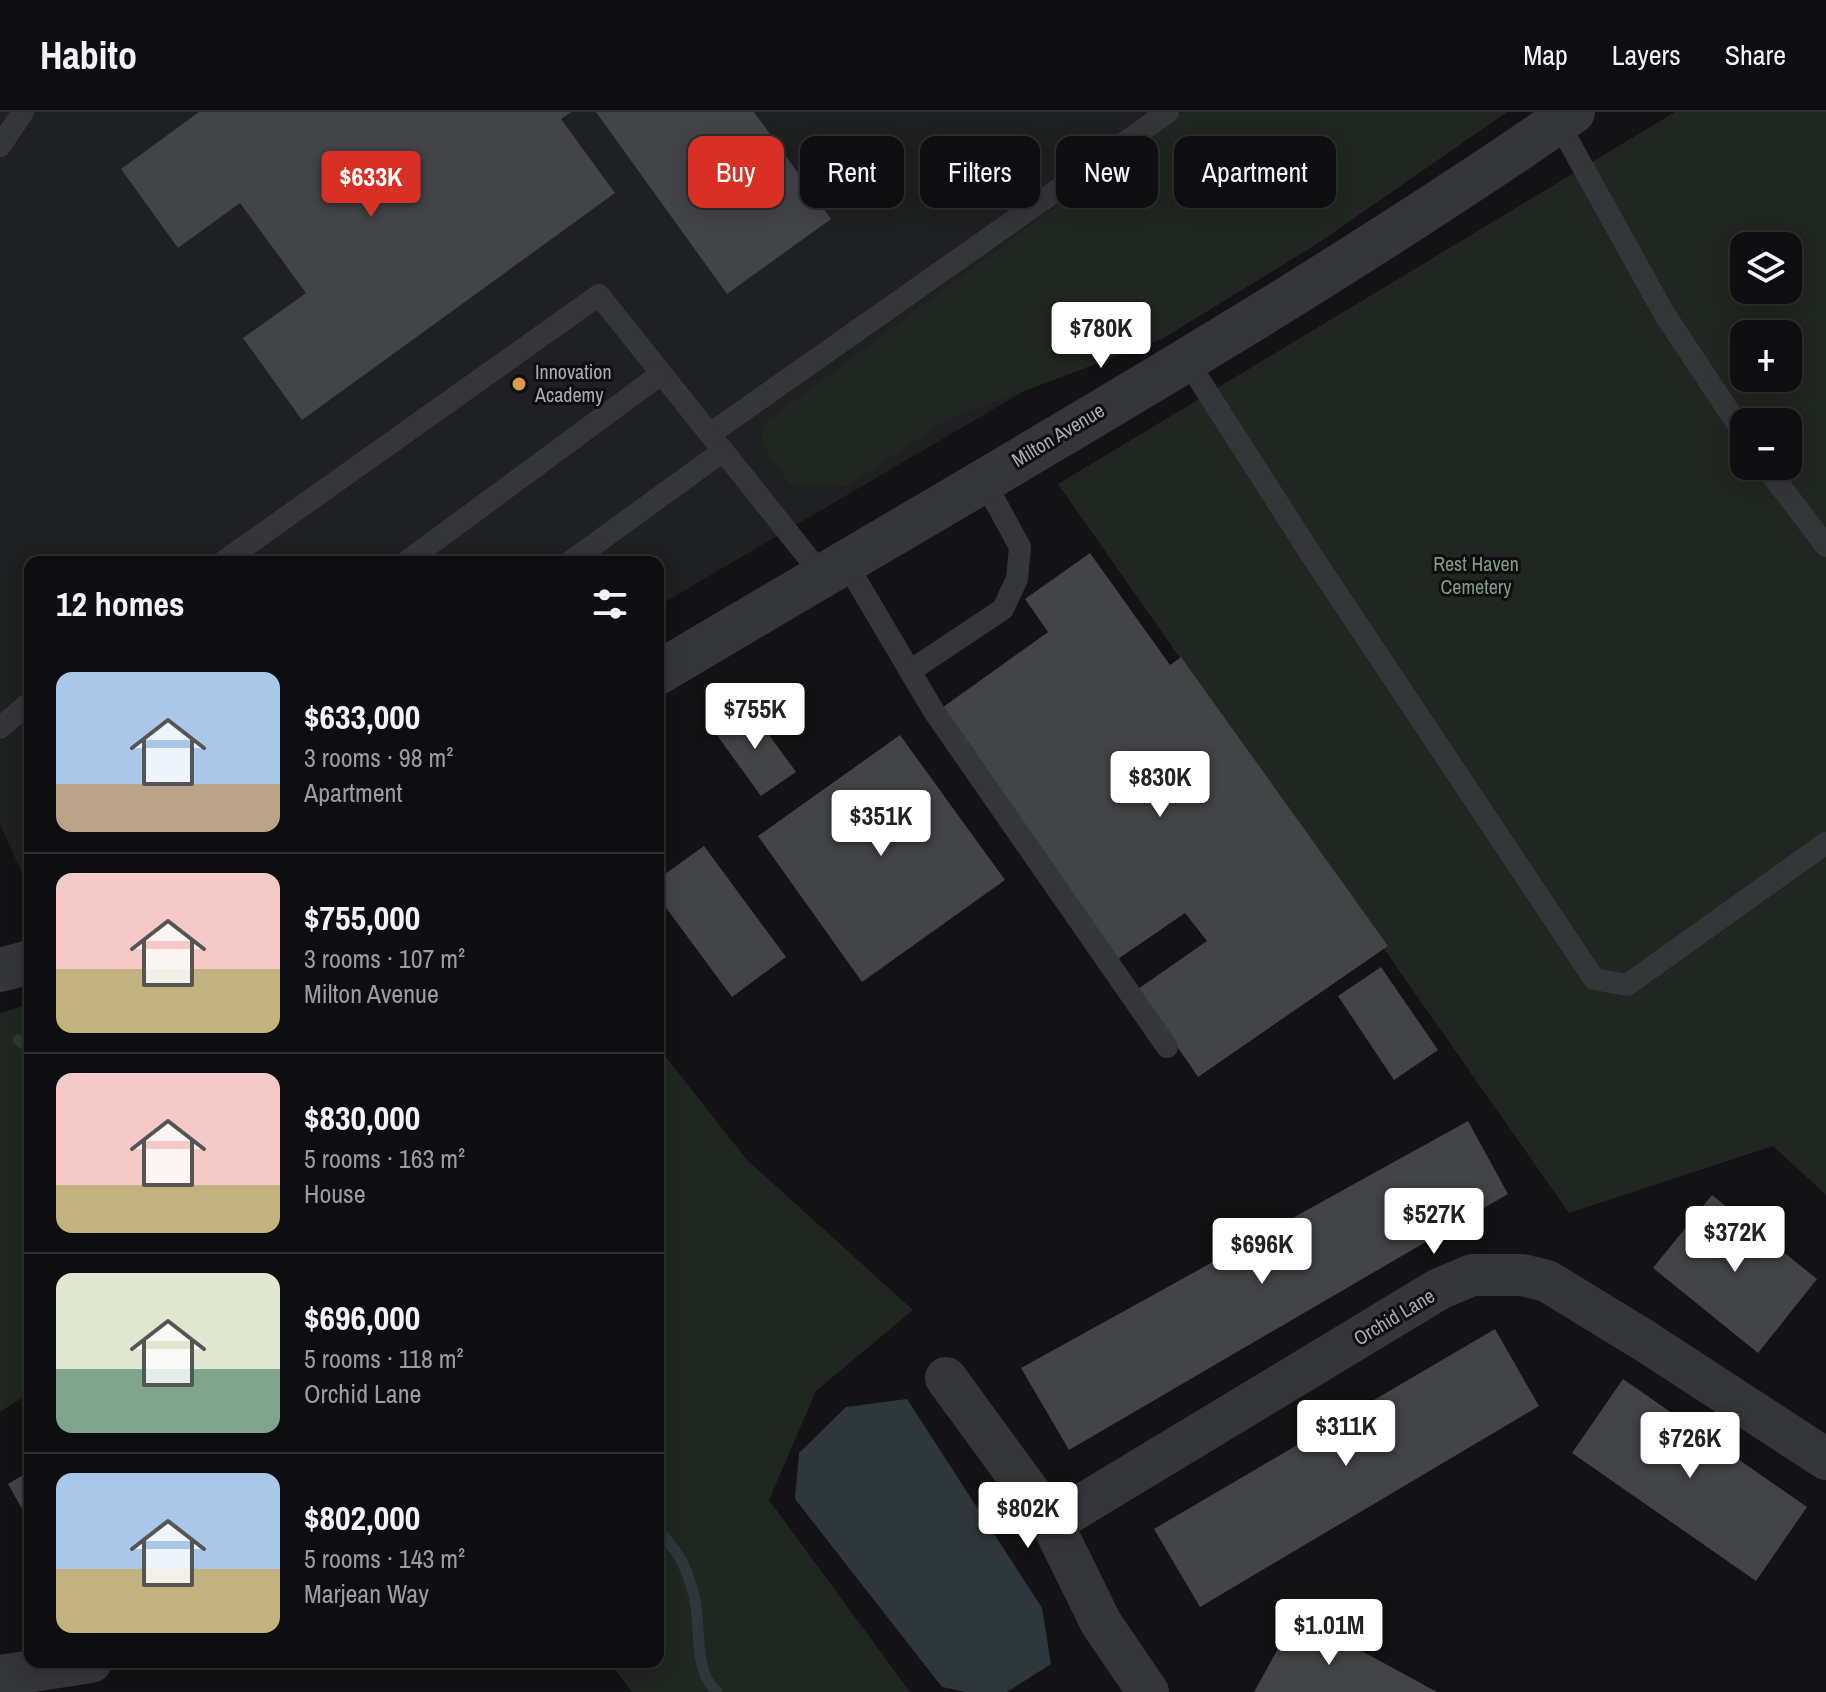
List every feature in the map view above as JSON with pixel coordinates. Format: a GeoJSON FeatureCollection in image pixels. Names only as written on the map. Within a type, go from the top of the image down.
{"type":"FeatureCollection","features":[{"type":"Feature","properties":{"kind":"street","name":"Milton Avenue"},"geometry":{"type":"LineString","coordinates":[[664,669],[1382,239],[1566,117]]}},
{"type":"Feature","properties":{"kind":"street","name":"Orchid Lane"},"geometry":{"type":"LineString","coordinates":[[1052,1523],[1439,1289],[1472,1275],[1522,1275],[1547,1281],[1826,1459]]}},
{"type":"Feature","properties":{"kind":"street"},"geometry":{"type":"LineString","coordinates":[[946,1378],[1052,1523],[1101,1623],[1148,1692]]}},
{"type":"Feature","properties":{"kind":"street"},"geometry":{"type":"LineString","coordinates":[[0,1676],[52,1668]]}},
{"type":"Feature","properties":{"kind":"lane"},"geometry":{"type":"LineString","coordinates":[[0,146],[23,112]]}},
{"type":"Feature","properties":{"kind":"lane"},"geometry":{"type":"LineString","coordinates":[[577,556],[717,442],[1168,112]]}},
{"type":"Feature","properties":{"kind":"lane"},"geometry":{"type":"LineString","coordinates":[[1566,117],[1665,315],[1730,413]]}},
{"type":"Feature","properties":{"kind":"lane"},"geometry":{"type":"LineString","coordinates":[[231,556],[599,295],[717,442],[834,568],[910,671],[933,710],[1167,1047]]}},
{"type":"Feature","properties":{"kind":"lane"},"geometry":{"type":"LineString","coordinates":[[1186,359],[1312,556],[1594,979],[1627,985],[1826,843]]}},
{"type":"Feature","properties":{"kind":"lane"},"geometry":{"type":"LineString","coordinates":[[414,556],[661,374]]}},
{"type":"Feature","properties":{"kind":"lane"},"geometry":{"type":"LineString","coordinates":[[910,671],[1003,609],[1017,579],[1020,547],[983,479]]}},
{"type":"Feature","properties":{"kind":"lane"},"geometry":{"type":"LineString","coordinates":[[1776,480],[1826,546]]}},
{"type":"Feature","properties":{"kind":"lane"},"geometry":{"type":"LineString","coordinates":[[0,728],[24,707]]}},
{"type":"Feature","properties":{"kind":"shaded area","name":"Innovation Academy"},"geometry":{"type":"Polygon","coordinates":[[[0,112],[1479,112],[1336,208],[1336,136],[1174,136],[1174,208],[1336,208],[664,602],[664,556],[24,556],[24,878],[0,824],[0,112]]]}},
{"type":"Feature","properties":{"kind":"shaded area"},"geometry":{"type":"Polygon","coordinates":[[[907,1399],[1042,1608],[1051,1664],[1007,1692],[965,1692],[942,1687],[795,1499],[799,1453],[846,1407],[907,1399]]]}},
{"type":"Feature","properties":{"kind":"green space"},"geometry":{"type":"Polygon","coordinates":[[[1183,112],[1507,112],[1317,244],[1162,339],[948,420],[847,486],[789,484],[760,442],[765,422],[1056,206],[1158,208],[1158,136],[1151,136],[1183,112]]]}},
{"type":"Feature","properties":{"kind":"green space","name":"Rest Haven Cemetery"},"geometry":{"type":"Polygon","coordinates":[[[1675,112],[1826,112],[1826,1195],[1773,1146],[1569,1213],[1058,484],[1675,112]]]}},
{"type":"Feature","properties":{"kind":"green space"},"geometry":{"type":"Polygon","coordinates":[[[24,1006],[24,1397],[0,1412],[0,1013],[24,1006]]]}},
{"type":"Feature","properties":{"kind":"green space"},"geometry":{"type":"Polygon","coordinates":[[[664,1055],[747,1160],[913,1310],[816,1391],[769,1500],[910,1692],[632,1692],[614,1668],[664,1668],[664,1055]]]}},
{"type":"Feature","properties":{"kind":"building"},"geometry":{"type":"Polygon","coordinates":[[[199,112],[571,112],[561,119],[615,193],[302,420],[243,338],[306,293],[240,203],[178,248],[121,169],[199,112]]]}},
{"type":"Feature","properties":{"kind":"building"},"geometry":{"type":"Polygon","coordinates":[[[596,112],[754,112],[771,136],[688,136],[688,208],[784,208],[784,154],[800,176],[800,208],[823,208],[831,219],[727,294],[596,112]]]}},
{"type":"Feature","properties":{"kind":"building"},"geometry":{"type":"Polygon","coordinates":[[[1090,553],[1170,665],[1181,657],[1388,946],[1198,1077],[1138,989],[1207,941],[1185,913],[1118,959],[939,710],[1048,632],[1025,599],[1090,553]]]}},
{"type":"Feature","properties":{"kind":"building"},"geometry":{"type":"Polygon","coordinates":[[[748,706],[796,772],[761,796],[714,731],[748,706]]]}},
{"type":"Feature","properties":{"kind":"building"},"geometry":{"type":"Polygon","coordinates":[[[900,735],[1005,880],[862,982],[758,836],[900,735]]]}},
{"type":"Feature","properties":{"kind":"building"},"geometry":{"type":"Polygon","coordinates":[[[704,846],[786,957],[732,997],[664,905],[664,875],[704,846]]]}},
{"type":"Feature","properties":{"kind":"building"},"geometry":{"type":"Polygon","coordinates":[[[1381,967],[1438,1050],[1394,1080],[1338,996],[1381,967]]]}},
{"type":"Feature","properties":{"kind":"building"},"geometry":{"type":"Polygon","coordinates":[[[1468,1121],[1508,1194],[1069,1450],[1021,1368],[1468,1121]]]}},
{"type":"Feature","properties":{"kind":"building"},"geometry":{"type":"Polygon","coordinates":[[[1712,1195],[1817,1279],[1758,1353],[1653,1268],[1712,1195]]]}},
{"type":"Feature","properties":{"kind":"building"},"geometry":{"type":"Polygon","coordinates":[[[1495,1329],[1539,1406],[1200,1607],[1154,1529],[1495,1329]]]}},
{"type":"Feature","properties":{"kind":"building"},"geometry":{"type":"Polygon","coordinates":[[[1623,1379],[1807,1507],[1756,1581],[1572,1453],[1623,1379]]]}},
{"type":"Feature","properties":{"kind":"building"},"geometry":{"type":"Polygon","coordinates":[[[24,1475],[24,1512],[8,1484],[24,1475]]]}},
{"type":"Feature","properties":{"kind":"building"},"geometry":{"type":"Polygon","coordinates":[[[1296,1616],[1380,1661],[1437,1692],[1254,1692],[1296,1616]]]}},
{"type":"Feature","properties":{"kind":"waterway"},"geometry":{"type":"LineString","coordinates":[[18,1040],[24,1044]]}},
{"type":"Feature","properties":{"kind":"waterway"},"geometry":{"type":"LineString","coordinates":[[664,1537],[681,1560],[688,1576],[696,1608],[701,1660],[709,1683],[717,1692]]}},
{"type":"Feature","properties":{"kind":"place","name":"Innovation Academy"},"geometry":{"type":"Point","coordinates":[519,384]}}]}
